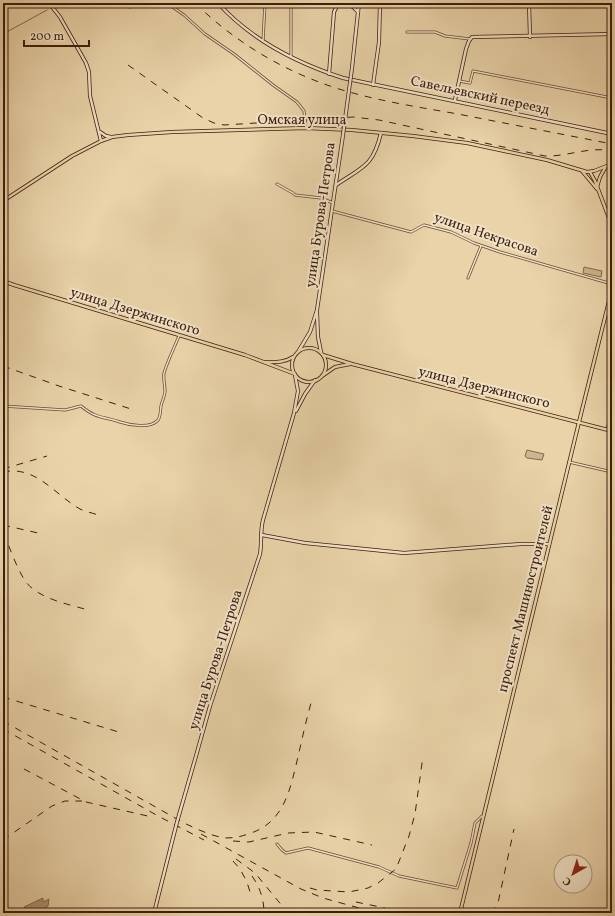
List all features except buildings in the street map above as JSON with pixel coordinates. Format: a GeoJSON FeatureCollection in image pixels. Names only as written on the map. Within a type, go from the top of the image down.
{"type":"FeatureCollection","features":[{"type":"Feature","properties":{"kind":"main road"},"geometry":{"type":"LineString","coordinates":[[49,3],[60,17],[86,64],[89,72],[90,96],[102,141]]}},
{"type":"Feature","properties":{"kind":"main road","name":"Савельевский переезд"},"geometry":{"type":"LineString","coordinates":[[218,3],[229,16],[263,41],[291,58],[329,74],[612,134]]}},
{"type":"Feature","properties":{"kind":"main road","name":"улица Бурова-Петрова"},"geometry":{"type":"LineString","coordinates":[[298,352],[310,332],[317,310],[342,142],[359,3]]}},
{"type":"Feature","properties":{"kind":"main road"},"geometry":{"type":"LineString","coordinates":[[373,84],[379,42],[380,3]]}},
{"type":"Feature","properties":{"kind":"main road"},"geometry":{"type":"LineString","coordinates":[[529,3],[530,37]]}},
{"type":"Feature","properties":{"kind":"main road"},"geometry":{"type":"LineString","coordinates":[[329,74],[334,12],[340,4],[349,4],[358,12]]}},
{"type":"Feature","properties":{"kind":"main road"},"geometry":{"type":"LineString","coordinates":[[455,100],[471,38],[612,34]]}},
{"type":"Feature","properties":{"kind":"main road","name":"Омская улица"},"geometry":{"type":"LineString","coordinates":[[3,201],[72,156],[102,141],[112,138],[172,132],[306,128],[381,133],[467,143],[547,160],[582,171],[590,172],[612,164]]}},
{"type":"Feature","properties":{"kind":"main road"},"geometry":{"type":"LineString","coordinates":[[99,131],[112,138]]}},
{"type":"Feature","properties":{"kind":"main road"},"geometry":{"type":"LineString","coordinates":[[336,185],[370,161],[375,152],[381,133]]}},
{"type":"Feature","properties":{"kind":"main road"},"geometry":{"type":"LineString","coordinates":[[597,189],[600,177],[606,166]]}},
{"type":"Feature","properties":{"kind":"main road"},"geometry":{"type":"LineString","coordinates":[[582,171],[597,189]]}},
{"type":"Feature","properties":{"kind":"main road"},"geometry":{"type":"LineString","coordinates":[[590,172],[595,181],[612,226]]}},
{"type":"Feature","properties":{"kind":"main road"},"geometry":{"type":"LineString","coordinates":[[337,177],[345,179]]}},
{"type":"Feature","properties":{"kind":"main road"},"geometry":{"type":"LineString","coordinates":[[609,217],[612,221]]}},
{"type":"Feature","properties":{"kind":"main road","name":"улица Дзержинского"},"geometry":{"type":"LineString","coordinates":[[3,281],[261,361],[295,374]]}},
{"type":"Feature","properties":{"kind":"main road","name":"проспект Машиностроителей"},"geometry":{"type":"LineString","coordinates":[[460,913],[482,816],[612,289]]}},
{"type":"Feature","properties":{"kind":"main road","name":"улица Бурова-Петрова"},"geometry":{"type":"LineString","coordinates":[[317,310],[318,337],[322,354]]}},
{"type":"Feature","properties":{"kind":"main road"},"geometry":{"type":"LineString","coordinates":[[310,348],[322,354],[326,367],[320,377],[309,382],[304,381],[295,374],[292,368],[292,362],[294,356],[298,352],[303,349],[310,348]]}},
{"type":"Feature","properties":{"kind":"main road","name":"улица Дзержинского"},"geometry":{"type":"LineString","coordinates":[[322,354],[352,364],[612,431]]}},
{"type":"Feature","properties":{"kind":"main road","name":"улица Дзержинского"},"geometry":{"type":"LineString","coordinates":[[261,361],[279,362],[288,360],[294,356]]}},
{"type":"Feature","properties":{"kind":"main road","name":"улица Дзержинского"},"geometry":{"type":"LineString","coordinates":[[320,377],[335,367],[352,364]]}},
{"type":"Feature","properties":{"kind":"main road","name":"улица Бурова-Петрова"},"geometry":{"type":"LineString","coordinates":[[154,913],[177,822],[210,706],[258,563],[262,545],[262,520],[294,413],[298,391],[295,374]]}},
{"type":"Feature","properties":{"kind":"main road","name":"улица Бурова-Петрова"},"geometry":{"type":"LineString","coordinates":[[294,413],[315,380]]}},
{"type":"Feature","properties":{"kind":"main road"},"geometry":{"type":"LineString","coordinates":[[262,535],[305,543],[404,553],[521,544],[549,544]]}},
{"type":"Feature","properties":{"kind":"street"},"geometry":{"type":"LineString","coordinates":[[130,7],[132,3]]}},
{"type":"Feature","properties":{"kind":"street"},"geometry":{"type":"LineString","coordinates":[[167,3],[184,15],[205,34],[297,102],[304,111],[306,128]]}},
{"type":"Feature","properties":{"kind":"street"},"geometry":{"type":"LineString","coordinates":[[263,41],[265,3]]}},
{"type":"Feature","properties":{"kind":"street"},"geometry":{"type":"LineString","coordinates":[[291,3],[291,58]]}},
{"type":"Feature","properties":{"kind":"street"},"geometry":{"type":"LineString","coordinates":[[407,32],[435,32],[445,36],[471,38]]}},
{"type":"Feature","properties":{"kind":"street"},"geometry":{"type":"LineString","coordinates":[[459,81],[470,83],[474,72],[612,98]]}},
{"type":"Feature","properties":{"kind":"street"},"geometry":{"type":"LineString","coordinates":[[277,184],[295,195],[321,198],[333,203]]}},
{"type":"Feature","properties":{"kind":"street","name":"улица Некрасова"},"geometry":{"type":"LineString","coordinates":[[332,211],[411,232],[424,225],[451,232],[481,246],[612,284]]}},
{"type":"Feature","properties":{"kind":"street"},"geometry":{"type":"LineString","coordinates":[[468,278],[481,246]]}},
{"type":"Feature","properties":{"kind":"street"},"geometry":{"type":"LineString","coordinates":[[3,406],[65,410],[81,406],[91,414],[98,417],[127,425],[153,424],[158,420],[160,415],[165,391],[163,382],[164,373],[179,336]]}},
{"type":"Feature","properties":{"kind":"street"},"geometry":{"type":"LineString","coordinates":[[607,429],[611,416],[612,391]]}},
{"type":"Feature","properties":{"kind":"street"},"geometry":{"type":"LineString","coordinates":[[569,462],[612,472]]}},
{"type":"Feature","properties":{"kind":"street"},"geometry":{"type":"LineString","coordinates":[[277,844],[286,853],[308,848],[380,867],[399,876],[457,888],[471,843],[475,823],[482,816]]}},
{"type":"Feature","properties":{"kind":"shaded area"},"geometry":{"type":"Polygon","coordinates":[[[584,267],[602,271],[601,277],[583,273],[584,267]]]}},
{"type":"Feature","properties":{"kind":"shaded area"},"geometry":{"type":"Polygon","coordinates":[[[527,450],[544,454],[542,460],[527,458],[525,456],[527,450]]]}},
{"type":"Feature","properties":{"kind":"shaded area"},"geometry":{"type":"Polygon","coordinates":[[[43,898],[43,902],[49,899],[48,906],[38,913],[23,913],[26,910],[24,907],[43,898]]]}},
{"type":"Feature","properties":{"kind":"waterway"},"geometry":{"type":"LineString","coordinates":[[55,5],[60,3]]}},
{"type":"Feature","properties":{"kind":"waterway"},"geometry":{"type":"LineString","coordinates":[[3,34],[47,10]]}},
{"type":"Feature","properties":{"kind":"railway"},"geometry":{"type":"LineString","coordinates":[[195,3],[227,31],[262,55],[299,74],[339,89],[368,97],[612,144]]}},
{"type":"Feature","properties":{"kind":"railway"},"geometry":{"type":"LineString","coordinates":[[128,65],[203,118],[214,123],[224,125],[353,117],[379,120],[545,156],[595,150],[612,151]]}},
{"type":"Feature","properties":{"kind":"railway"},"geometry":{"type":"LineString","coordinates":[[3,366],[131,409]]}},
{"type":"Feature","properties":{"kind":"railway"},"geometry":{"type":"LineString","coordinates":[[3,469],[47,456]]}},
{"type":"Feature","properties":{"kind":"railway"},"geometry":{"type":"LineString","coordinates":[[3,472],[15,471],[35,477],[80,509],[98,515]]}},
{"type":"Feature","properties":{"kind":"railway"},"geometry":{"type":"LineString","coordinates":[[3,525],[38,533]]}},
{"type":"Feature","properties":{"kind":"railway"},"geometry":{"type":"LineString","coordinates":[[3,533],[19,571],[32,588],[46,597],[88,610]]}},
{"type":"Feature","properties":{"kind":"railway"},"geometry":{"type":"LineString","coordinates":[[3,697],[122,733]]}},
{"type":"Feature","properties":{"kind":"railway"},"geometry":{"type":"LineString","coordinates":[[3,721],[184,823],[215,836],[231,838],[239,837],[260,829],[270,822],[284,803],[292,781],[311,703]]}},
{"type":"Feature","properties":{"kind":"railway"},"geometry":{"type":"LineString","coordinates":[[3,729],[204,840]]}},
{"type":"Feature","properties":{"kind":"railway"},"geometry":{"type":"LineString","coordinates":[[310,888],[317,890],[349,892],[368,888],[378,883],[396,869],[409,836],[415,814],[423,756]]}},
{"type":"Feature","properties":{"kind":"railway"},"geometry":{"type":"LineString","coordinates":[[24,769],[86,802],[152,817]]}},
{"type":"Feature","properties":{"kind":"railway"},"geometry":{"type":"LineString","coordinates":[[3,840],[52,806],[65,801],[82,801]]}},
{"type":"Feature","properties":{"kind":"railway"},"geometry":{"type":"LineString","coordinates":[[491,913],[498,903],[514,829]]}},
{"type":"Feature","properties":{"kind":"railway"},"geometry":{"type":"LineString","coordinates":[[233,841],[249,842],[288,833],[314,832],[372,845]]}},
{"type":"Feature","properties":{"kind":"railway"},"geometry":{"type":"LineString","coordinates":[[201,834],[301,889],[323,898],[377,913]]}},
{"type":"Feature","properties":{"kind":"railway"},"geometry":{"type":"LineString","coordinates":[[236,859],[255,873],[288,913]]}},
{"type":"Feature","properties":{"kind":"railway"},"geometry":{"type":"LineString","coordinates":[[233,861],[243,875],[250,892]]}},
{"type":"Feature","properties":{"kind":"railway"},"geometry":{"type":"LineString","coordinates":[[252,876],[261,894],[264,913]]}},
{"type":"Feature","properties":{"kind":"railway"},"geometry":{"type":"LineString","coordinates":[[356,902],[385,908]]}}]}
